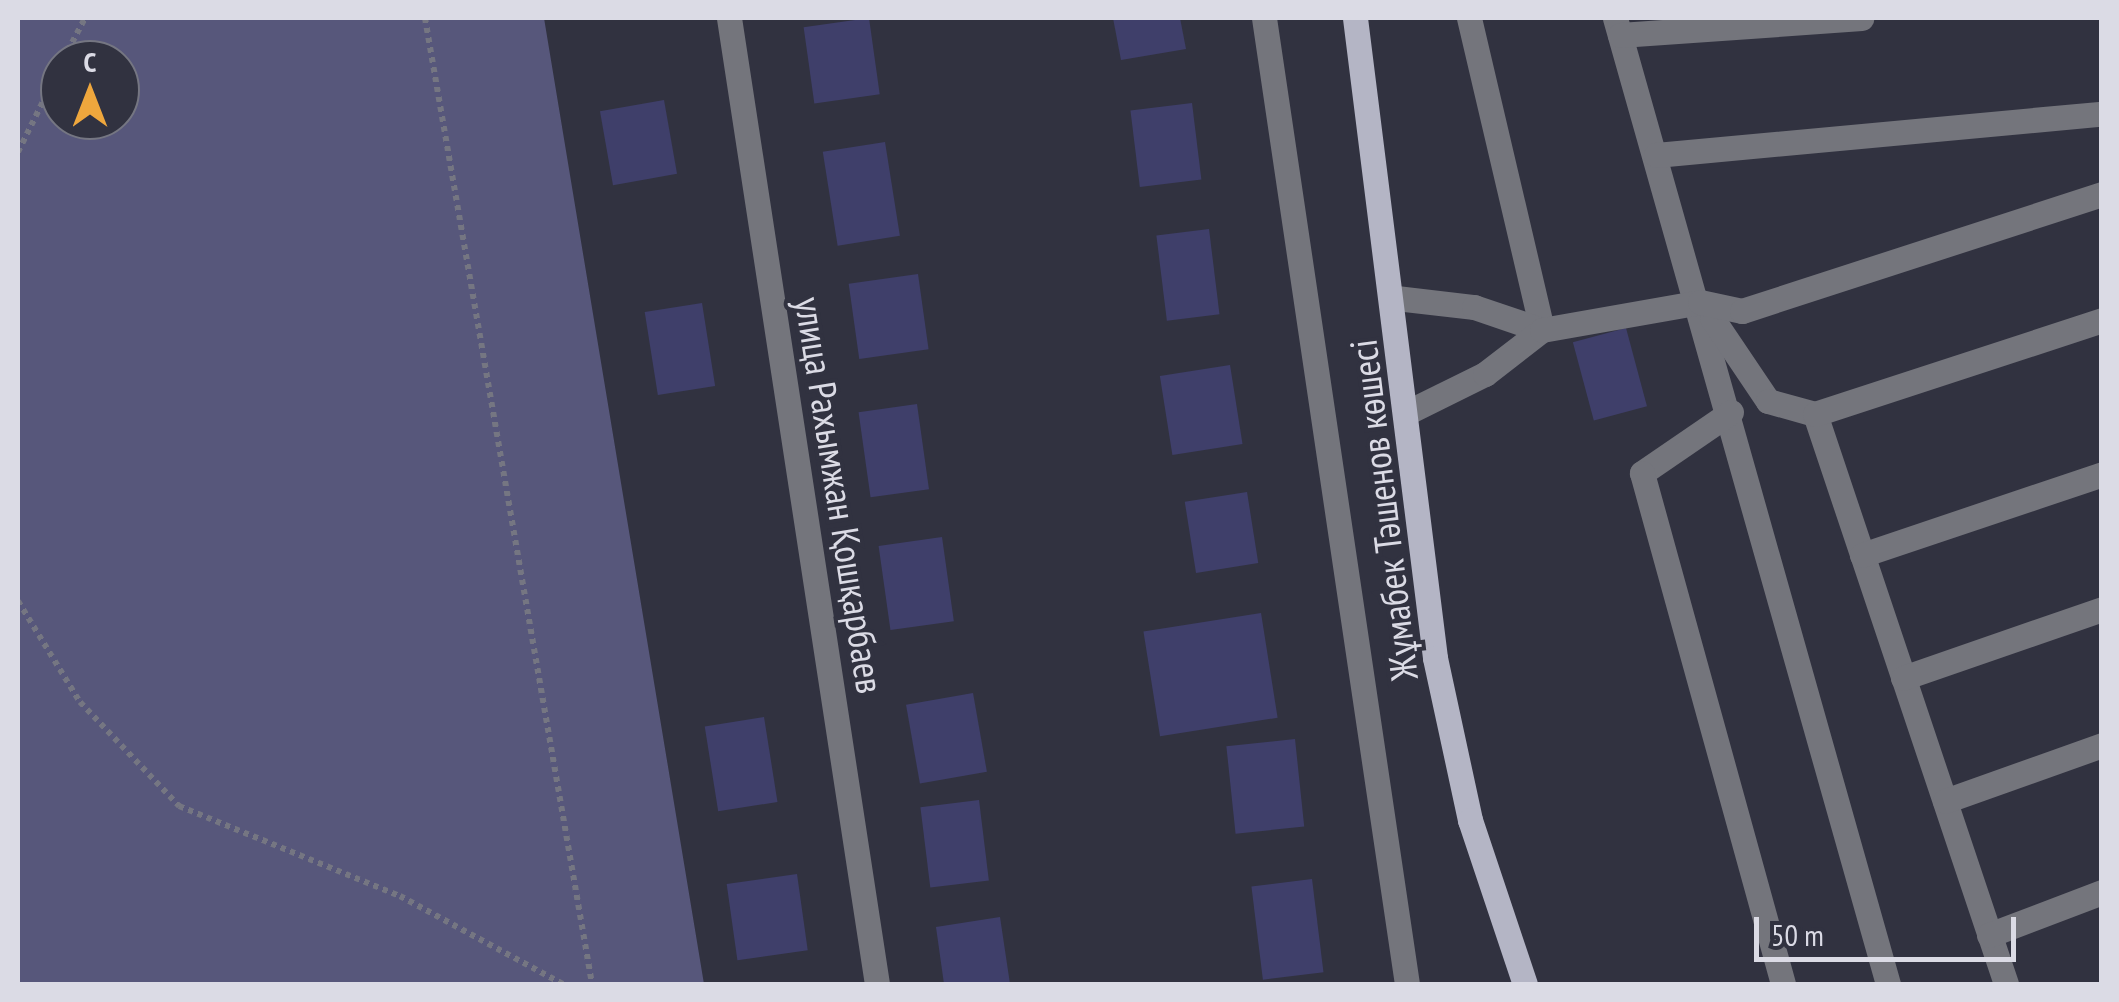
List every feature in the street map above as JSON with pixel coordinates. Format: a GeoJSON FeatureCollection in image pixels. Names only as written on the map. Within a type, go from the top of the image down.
{"type":"FeatureCollection","features":[{"type":"Feature","properties":{"kind":"main road","name":"Жұмабек Тәшенов көшесі"},"geometry":{"type":"LineString","coordinates":[[1355,18],[1396,298],[1435,658],[1470,820],[1525,984]]}},
{"type":"Feature","properties":{"kind":"street","name":"улица Рахымжан Қошқарбаев"},"geometry":{"type":"LineString","coordinates":[[729,18],[877,984]]}},
{"type":"Feature","properties":{"kind":"street"},"geometry":{"type":"LineString","coordinates":[[1264,18],[1408,984]]}},
{"type":"Feature","properties":{"kind":"street"},"geometry":{"type":"LineString","coordinates":[[1470,18],[1542,330]]}},
{"type":"Feature","properties":{"kind":"street"},"geometry":{"type":"LineString","coordinates":[[1861,18],[1617,26],[1700,302],[1888,984]]}},
{"type":"Feature","properties":{"kind":"street"},"geometry":{"type":"LineString","coordinates":[[1656,155],[2102,114]]}},
{"type":"Feature","properties":{"kind":"street"},"geometry":{"type":"LineString","coordinates":[[1408,412],[1485,374],[1542,330],[1700,302],[1742,311],[2102,194]]}},
{"type":"Feature","properties":{"kind":"street"},"geometry":{"type":"LineString","coordinates":[[1396,298],[1474,307],[1542,330]]}},
{"type":"Feature","properties":{"kind":"street"},"geometry":{"type":"LineString","coordinates":[[1700,302],[1768,402],[1815,414],[2102,320]]}},
{"type":"Feature","properties":{"kind":"street"},"geometry":{"type":"LineString","coordinates":[[1730,412],[1642,473],[1783,984]]}},
{"type":"Feature","properties":{"kind":"street"},"geometry":{"type":"LineString","coordinates":[[1815,414],[2006,984]]}},
{"type":"Feature","properties":{"kind":"street"},"geometry":{"type":"LineString","coordinates":[[1862,555],[2102,474]]}},
{"type":"Feature","properties":{"kind":"street"},"geometry":{"type":"LineString","coordinates":[[1903,678],[2102,609]]}},
{"type":"Feature","properties":{"kind":"street"},"geometry":{"type":"LineString","coordinates":[[1944,801],[2102,745]]}},
{"type":"Feature","properties":{"kind":"street"},"geometry":{"type":"LineString","coordinates":[[1990,935],[2102,892]]}},
{"type":"Feature","properties":{"kind":"path"},"geometry":{"type":"LineString","coordinates":[[426,18],[592,984]]}},
{"type":"Feature","properties":{"kind":"path"},"geometry":{"type":"LineString","coordinates":[[18,152],[40,107]]}},
{"type":"Feature","properties":{"kind":"path"},"geometry":{"type":"LineString","coordinates":[[18,601],[80,702],[178,806],[400,896],[562,984]]}},
{"type":"Feature","properties":{"kind":"shaded area"},"geometry":{"type":"Polygon","coordinates":[[[18,18],[544,18],[704,984],[18,984],[18,18]]]}},
{"type":"Feature","properties":{"kind":"building"},"geometry":{"type":"Polygon","coordinates":[[[869,18],[880,94],[814,103],[804,27],[869,18]]]}},
{"type":"Feature","properties":{"kind":"building"},"geometry":{"type":"Polygon","coordinates":[[[1113,18],[1180,18],[1186,49],[1121,60],[1113,18]]]}},
{"type":"Feature","properties":{"kind":"building"},"geometry":{"type":"Polygon","coordinates":[[[664,100],[677,174],[613,185],[600,111],[664,100]]]}},
{"type":"Feature","properties":{"kind":"building"},"geometry":{"type":"Polygon","coordinates":[[[1192,103],[1201,179],[1140,187],[1130,111],[1192,103]]]}},
{"type":"Feature","properties":{"kind":"building"},"geometry":{"type":"Polygon","coordinates":[[[885,142],[900,236],[838,246],[823,152],[885,142]]]}},
{"type":"Feature","properties":{"kind":"building"},"geometry":{"type":"Polygon","coordinates":[[[1209,229],[1219,314],[1167,321],[1156,235],[1209,229]]]}},
{"type":"Feature","properties":{"kind":"building"},"geometry":{"type":"Polygon","coordinates":[[[918,274],[929,349],[859,359],[849,284],[918,274]]]}},
{"type":"Feature","properties":{"kind":"building"},"geometry":{"type":"Polygon","coordinates":[[[702,303],[715,386],[658,395],[645,312],[702,303]]]}},
{"type":"Feature","properties":{"kind":"building"},"geometry":{"type":"Polygon","coordinates":[[[1626,328],[1647,406],[1594,420],[1573,342],[1626,328]]]}},
{"type":"Feature","properties":{"kind":"building"},"geometry":{"type":"Polygon","coordinates":[[[1230,365],[1243,444],[1172,455],[1160,376],[1230,365]]]}},
{"type":"Feature","properties":{"kind":"building"},"geometry":{"type":"Polygon","coordinates":[[[917,404],[929,489],[871,497],[859,412],[917,404]]]}},
{"type":"Feature","properties":{"kind":"building"},"geometry":{"type":"Polygon","coordinates":[[[1247,492],[1258,563],[1196,573],[1185,502],[1247,492]]]}},
{"type":"Feature","properties":{"kind":"building"},"geometry":{"type":"Polygon","coordinates":[[[942,537],[954,621],[890,630],[879,546],[942,537]]]}},
{"type":"Feature","properties":{"kind":"building"},"geometry":{"type":"Polygon","coordinates":[[[1261,613],[1278,718],[1160,736],[1143,632],[1261,613]]]}},
{"type":"Feature","properties":{"kind":"building"},"geometry":{"type":"Polygon","coordinates":[[[973,693],[987,772],[920,784],[906,705],[973,693]]]}},
{"type":"Feature","properties":{"kind":"building"},"geometry":{"type":"Polygon","coordinates":[[[764,717],[777,802],[718,811],[705,726],[764,717]]]}},
{"type":"Feature","properties":{"kind":"building"},"geometry":{"type":"Polygon","coordinates":[[[1295,739],[1304,827],[1236,834],[1226,746],[1295,739]]]}},
{"type":"Feature","properties":{"kind":"building"},"geometry":{"type":"Polygon","coordinates":[[[979,800],[989,880],[930,888],[920,807],[979,800]]]}},
{"type":"Feature","properties":{"kind":"building"},"geometry":{"type":"Polygon","coordinates":[[[797,874],[808,950],[737,960],[727,884],[797,874]]]}},
{"type":"Feature","properties":{"kind":"building"},"geometry":{"type":"Polygon","coordinates":[[[1312,879],[1323,972],[1263,980],[1251,886],[1312,879]]]}},
{"type":"Feature","properties":{"kind":"building"},"geometry":{"type":"Polygon","coordinates":[[[1000,917],[1010,984],[944,984],[936,927],[1000,917]]]}}]}
